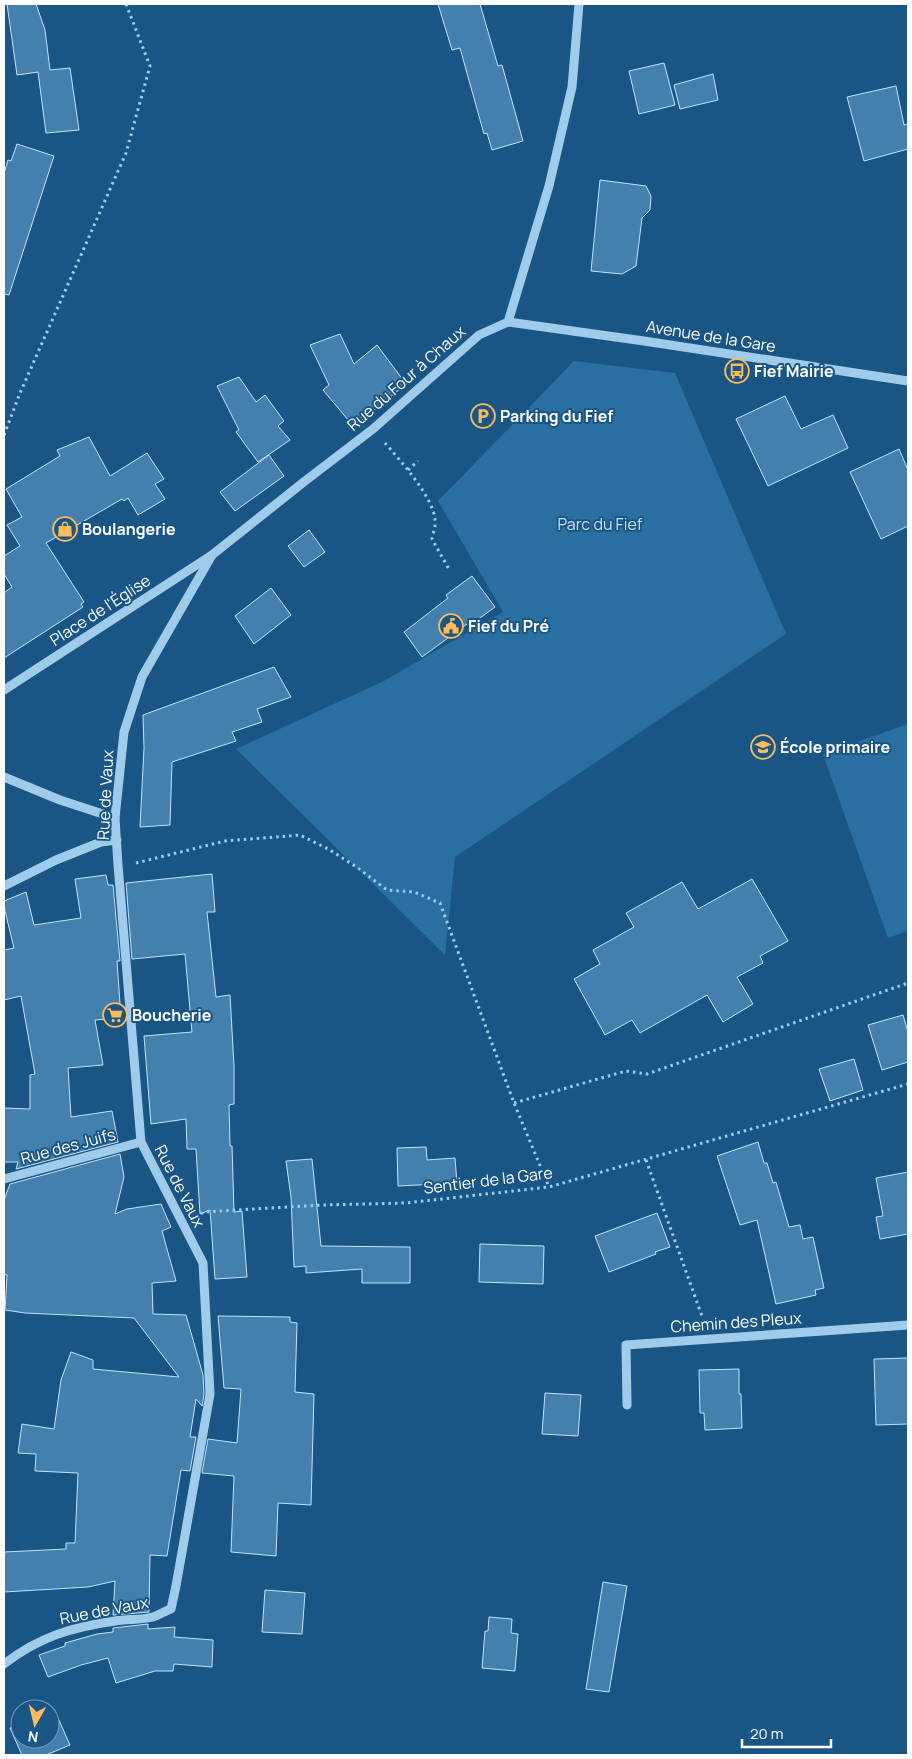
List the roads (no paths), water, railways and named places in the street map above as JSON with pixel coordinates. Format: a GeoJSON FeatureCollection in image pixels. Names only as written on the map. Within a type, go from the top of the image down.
{"type":"FeatureCollection","features":[{"type":"Feature","properties":{"kind":"street"},"geometry":{"type":"LineString","coordinates":[[508,322],[549,186],[570,96],[577,43],[579,4]]}},
{"type":"Feature","properties":{"kind":"street","name":"Avenue de la Gare"},"geometry":{"type":"LineString","coordinates":[[508,322],[908,381]]}},
{"type":"Feature","properties":{"kind":"street","name":"Rue du Four à Chaux"},"geometry":{"type":"LineString","coordinates":[[212,555],[373,429],[479,335],[508,322]]}},
{"type":"Feature","properties":{"kind":"street","name":"Place de l'Église"},"geometry":{"type":"LineString","coordinates":[[4,690],[212,555]]}},
{"type":"Feature","properties":{"kind":"street","name":"Rue de Vaux"},"geometry":{"type":"LineString","coordinates":[[4,1664],[18,1652],[46,1637],[81,1626],[152,1617],[171,1609],[210,1394],[203,1263],[141,1142],[115,818],[124,732],[142,677],[212,555]]}},
{"type":"Feature","properties":{"kind":"street"},"geometry":{"type":"LineString","coordinates":[[4,777],[60,800],[115,818]]}},
{"type":"Feature","properties":{"kind":"street"},"geometry":{"type":"LineString","coordinates":[[4,886],[56,860],[101,842],[116,840]]}},
{"type":"Feature","properties":{"kind":"street","name":"Rue des Juifs"},"geometry":{"type":"LineString","coordinates":[[4,1179],[141,1142]]}},
{"type":"Feature","properties":{"kind":"street","name":"Chemin des Pleux"},"geometry":{"type":"LineString","coordinates":[[627,1405],[626,1345],[908,1325]]}},
{"type":"Feature","properties":{"kind":"place","name":"Fief Mairie"},"geometry":{"type":"Point","coordinates":[737,371]}},
{"type":"Feature","properties":{"kind":"place","name":"Parking du Fief"},"geometry":{"type":"Point","coordinates":[483,416]}},
{"type":"Feature","properties":{"kind":"place","name":"Boulangerie"},"geometry":{"type":"Point","coordinates":[65,529]}},
{"type":"Feature","properties":{"kind":"place","name":"Fief du Pré"},"geometry":{"type":"Point","coordinates":[451,626]}},
{"type":"Feature","properties":{"kind":"place","name":"École primaire"},"geometry":{"type":"Point","coordinates":[763,747]}},
{"type":"Feature","properties":{"kind":"place","name":"Boucherie"},"geometry":{"type":"Point","coordinates":[115,1015]}},
{"type":"Feature","properties":{"kind":"park label","name":"Parc du Fief"},"geometry":{"type":"Point","coordinates":[600,524]}}]}
